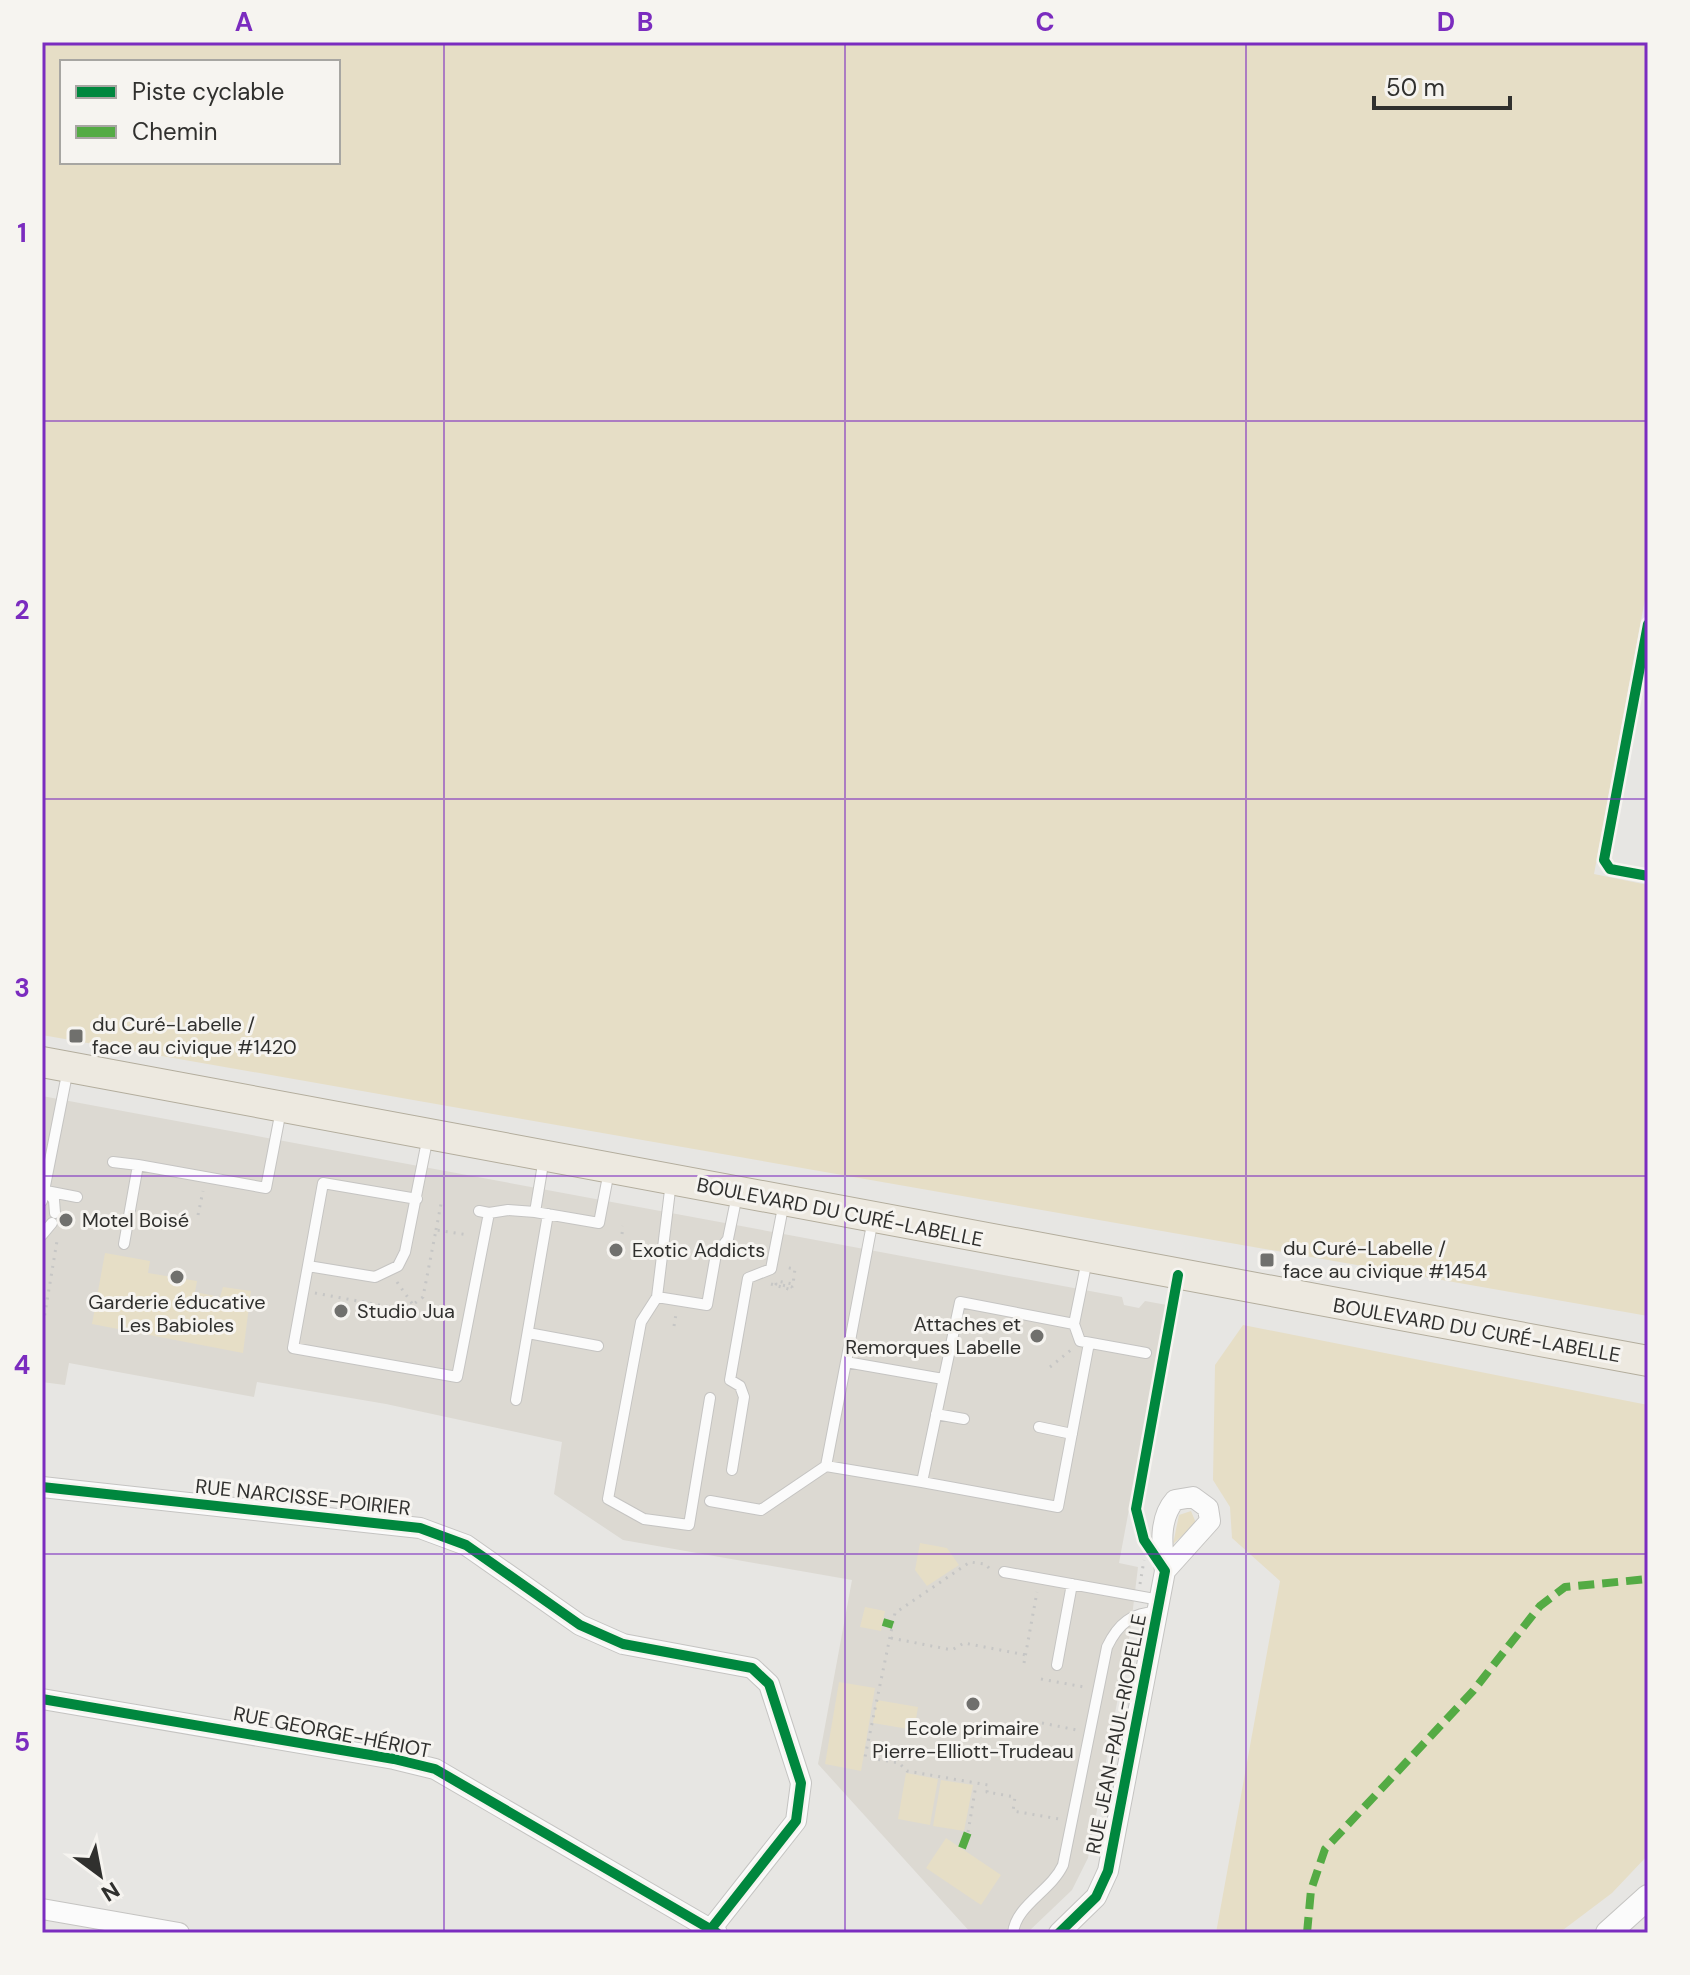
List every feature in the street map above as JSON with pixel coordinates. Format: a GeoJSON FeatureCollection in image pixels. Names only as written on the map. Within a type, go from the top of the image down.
{"type":"FeatureCollection","features":[{"type":"Feature","properties":{"kind":"main road","name":"BOULEVARD DU CURÉ-LABELLE"},"geometry":{"type":"LineString","coordinates":[[55,1065],[1645,1361]]}},
{"type":"Feature","properties":{"kind":"street","name":"RUE NARCISSE-POIRIER"},"geometry":{"type":"LineString","coordinates":[[42,1487],[420,1528],[466,1545],[580,1625],[623,1644],[752,1668],[769,1684],[801,1783],[796,1821],[714,1931]]}},
{"type":"Feature","properties":{"kind":"street","name":"RUE JEAN-PAUL-RIOPELLE"},"geometry":{"type":"LineString","coordinates":[[1059,1933],[1096,1897],[1108,1871],[1165,1571]]}},
{"type":"Feature","properties":{"kind":"street","name":"RUE GEORGE-HÉRIOT"},"geometry":{"type":"LineString","coordinates":[[42,1699],[394,1759],[435,1769],[714,1931]]}},
{"type":"Feature","properties":{"kind":"street"},"geometry":{"type":"LineString","coordinates":[[1608,1933],[1648,1897]]}},
{"type":"Feature","properties":{"kind":"street"},"geometry":{"type":"LineString","coordinates":[[42,1909],[179,1933]]}},
{"type":"Feature","properties":{"kind":"lane"},"geometry":{"type":"LineString","coordinates":[[44,1196],[55,1065]]}},
{"type":"Feature","properties":{"kind":"lane"},"geometry":{"type":"LineString","coordinates":[[113,1162],[266,1188],[282,1107]]}},
{"type":"Feature","properties":{"kind":"lane"},"geometry":{"type":"LineString","coordinates":[[308,1266],[369,1276],[390,1273],[403,1257],[429,1134]]}},
{"type":"Feature","properties":{"kind":"lane"},"geometry":{"type":"LineString","coordinates":[[535,1212],[545,1156]]}},
{"type":"Feature","properties":{"kind":"lane"},"geometry":{"type":"LineString","coordinates":[[124,1244],[138,1165]]}},
{"type":"Feature","properties":{"kind":"lane"},"geometry":{"type":"LineString","coordinates":[[417,1199],[323,1183],[293,1348],[457,1377],[484,1212],[535,1212],[599,1223],[610,1168]]}},
{"type":"Feature","properties":{"kind":"lane"},"geometry":{"type":"LineString","coordinates":[[671,1180],[657,1297],[641,1322],[608,1499],[644,1519],[689,1525],[710,1398]]}},
{"type":"Feature","properties":{"kind":"lane"},"geometry":{"type":"LineString","coordinates":[[657,1297],[707,1305],[716,1254],[728,1239],[737,1192]]}},
{"type":"Feature","properties":{"kind":"lane"},"geometry":{"type":"LineString","coordinates":[[44,1196],[77,1197]]}},
{"type":"Feature","properties":{"kind":"lane"},"geometry":{"type":"LineString","coordinates":[[42,1235],[54,1218],[54,1200],[44,1196]]}},
{"type":"Feature","properties":{"kind":"lane"},"geometry":{"type":"LineString","coordinates":[[732,1470],[744,1397],[740,1386],[730,1380],[748,1278],[771,1269],[784,1201]]}},
{"type":"Feature","properties":{"kind":"lane"},"geometry":{"type":"LineString","coordinates":[[516,1400],[548,1214]]}},
{"type":"Feature","properties":{"kind":"lane"},"geometry":{"type":"LineString","coordinates":[[826,1466],[873,1218]]}},
{"type":"Feature","properties":{"kind":"lane"},"geometry":{"type":"LineString","coordinates":[[710,1501],[761,1510],[826,1466],[1058,1507],[1085,1342],[1074,1324],[1088,1258]]}},
{"type":"Feature","properties":{"kind":"lane"},"geometry":{"type":"LineString","coordinates":[[922,1482],[960,1302],[1074,1324]]}},
{"type":"Feature","properties":{"kind":"lane"},"geometry":{"type":"LineString","coordinates":[[528,1333],[598,1346]]}},
{"type":"Feature","properties":{"kind":"lane"},"geometry":{"type":"LineString","coordinates":[[1085,1342],[1146,1353]]}},
{"type":"Feature","properties":{"kind":"lane"},"geometry":{"type":"LineString","coordinates":[[846,1362],[943,1379]]}},
{"type":"Feature","properties":{"kind":"lane"},"geometry":{"type":"LineString","coordinates":[[936,1414],[964,1419]]}},
{"type":"Feature","properties":{"kind":"lane"},"geometry":{"type":"LineString","coordinates":[[1039,1427],[1072,1434]]}},
{"type":"Feature","properties":{"kind":"lane"},"geometry":{"type":"LineString","coordinates":[[1001,1572],[1072,1584],[1159,1606]]}},
{"type":"Feature","properties":{"kind":"lane"},"geometry":{"type":"LineString","coordinates":[[1057,1665],[1072,1584]]}},
{"type":"Feature","properties":{"kind":"lane"},"geometry":{"type":"LineString","coordinates":[[1013,1933],[1017,1917],[1048,1888],[1063,1865],[1107,1647],[1126,1621],[1159,1606]]}},
{"type":"Feature","properties":{"kind":"path"},"geometry":{"type":"LineString","coordinates":[[198,1215],[201,1202]]}},
{"type":"Feature","properties":{"kind":"path"},"geometry":{"type":"LineString","coordinates":[[436,1230],[441,1204]]}},
{"type":"Feature","properties":{"kind":"path"},"geometry":{"type":"LineString","coordinates":[[622,1234],[623,1226]]}},
{"type":"Feature","properties":{"kind":"path"},"geometry":{"type":"LineString","coordinates":[[42,1331],[57,1240]]}},
{"type":"Feature","properties":{"kind":"path"},"geometry":{"type":"LineString","coordinates":[[771,1286],[792,1290],[792,1287],[776,1284],[777,1281],[793,1284],[795,1269]]}},
{"type":"Feature","properties":{"kind":"path"},"geometry":{"type":"LineString","coordinates":[[390,1273],[416,1309]]}},
{"type":"Feature","properties":{"kind":"path"},"geometry":{"type":"LineString","coordinates":[[1050,1367],[1053,1368],[1085,1342]]}},
{"type":"Feature","properties":{"kind":"path"},"geometry":{"type":"LineString","coordinates":[[1001,1572],[985,1564],[970,1562],[942,1578],[895,1613],[864,1757],[940,1777],[988,1785],[987,1792],[1015,1797],[1013,1811],[1060,1819]]}},
{"type":"Feature","properties":{"kind":"path"},"geometry":{"type":"LineString","coordinates":[[1024,1663],[1035,1604]]}},
{"type":"Feature","properties":{"kind":"path"},"geometry":{"type":"LineString","coordinates":[[891,1638],[952,1650],[964,1643],[1026,1655]]}},
{"type":"Feature","properties":{"kind":"path"},"geometry":{"type":"LineString","coordinates":[[1041,1679],[1084,1687]]}},
{"type":"Feature","properties":{"kind":"path"},"geometry":{"type":"LineString","coordinates":[[1042,1723],[1077,1730]]}},
{"type":"Feature","properties":{"kind":"path"},"geometry":{"type":"LineString","coordinates":[[968,1832],[976,1783]]}},
{"type":"Feature","properties":{"kind":"shaded area"},"geometry":{"type":"Polygon","coordinates":[[[42,42],[1648,42],[1648,583],[1594,874],[1648,885],[1648,1316],[42,1035],[42,42]]]}},
{"type":"Feature","properties":{"kind":"shaded area"},"geometry":{"type":"Polygon","coordinates":[[[42,1096],[1122,1297],[1124,1305],[1139,1308],[1145,1301],[1167,1305],[1119,1563],[1138,1567],[1130,1633],[1088,1858],[1072,1890],[1027,1933],[971,1933],[818,1764],[852,1580],[623,1540],[554,1494],[562,1442],[386,1404],[257,1382],[254,1397],[69,1363],[65,1385],[42,1382],[42,1096]]]}},
{"type":"Feature","properties":{"kind":"shaded area"},"geometry":{"type":"Polygon","coordinates":[[[105,1253],[150,1261],[148,1273],[197,1281],[195,1292],[220,1297],[223,1287],[251,1291],[243,1353],[92,1324],[105,1253]]]}},
{"type":"Feature","properties":{"kind":"shaded area"},"geometry":{"type":"Polygon","coordinates":[[[1243,1325],[1648,1405],[1648,1855],[1612,1893],[1559,1933],[1216,1933],[1280,1581],[1232,1538],[1230,1507],[1213,1480],[1215,1365],[1243,1325]]]}},
{"type":"Feature","properties":{"kind":"shaded area"},"geometry":{"type":"Polygon","coordinates":[[[1191,1511],[1196,1523],[1173,1544],[1179,1515],[1191,1511]]]}},
{"type":"Feature","properties":{"kind":"shaded area"},"geometry":{"type":"Polygon","coordinates":[[[920,1543],[947,1548],[959,1565],[927,1586],[915,1570],[920,1543]]]}},
{"type":"Feature","properties":{"kind":"shaded area"},"geometry":{"type":"Polygon","coordinates":[[[865,1607],[885,1611],[881,1631],[860,1627],[865,1607]]]}},
{"type":"Feature","properties":{"kind":"shaded area"},"geometry":{"type":"Polygon","coordinates":[[[839,1682],[875,1688],[861,1771],[825,1764],[839,1682]]]}},
{"type":"Feature","properties":{"kind":"shaded area"},"geometry":{"type":"Polygon","coordinates":[[[877,1700],[918,1707],[914,1730],[873,1723],[877,1700]]]}},
{"type":"Feature","properties":{"kind":"shaded area"},"geometry":{"type":"Polygon","coordinates":[[[906,1773],[938,1779],[930,1825],[898,1819],[906,1773]]]}},
{"type":"Feature","properties":{"kind":"shaded area"},"geometry":{"type":"Polygon","coordinates":[[[941,1780],[973,1785],[964,1831],[933,1826],[941,1780]]]}},
{"type":"Feature","properties":{"kind":"shaded area"},"geometry":{"type":"Polygon","coordinates":[[[946,1838],[1001,1875],[981,1905],[926,1868],[946,1838]]]}},
{"type":"Feature","properties":{"kind":"marked path"},"geometry":{"type":"LineString","coordinates":[[1307,1933],[1311,1890],[1325,1849],[1473,1691],[1540,1606],[1565,1587],[1648,1579]]}},
{"type":"Feature","properties":{"kind":"marked path"},"geometry":{"type":"LineString","coordinates":[[883,1622],[893,1625]]}},
{"type":"Feature","properties":{"kind":"marked path"},"geometry":{"type":"LineString","coordinates":[[962,1848],[968,1832]]}},
{"type":"Feature","properties":{"kind":"cycle path"},"geometry":{"type":"LineString","coordinates":[[1648,624],[1604,860],[1610,869],[1648,876]]}},
{"type":"Feature","properties":{"kind":"cycle path"},"geometry":{"type":"LineString","coordinates":[[1059,1933],[1096,1897],[1108,1871],[1165,1571],[1144,1540],[1136,1509],[1178,1275]]}},
{"type":"Feature","properties":{"kind":"cycle path"},"geometry":{"type":"LineString","coordinates":[[42,1487],[420,1528],[466,1545],[580,1625],[623,1644],[752,1668],[769,1684],[801,1783],[796,1821],[711,1929]]}},
{"type":"Feature","properties":{"kind":"cycle path"},"geometry":{"type":"LineString","coordinates":[[42,1699],[394,1759],[435,1769],[717,1933]]}},
{"type":"Feature","properties":{"kind":"place","name":"du Curé-Labelle / face au civique #1420"},"geometry":{"type":"Point","coordinates":[76,1036]}},
{"type":"Feature","properties":{"kind":"place","name":"Motel Boisé"},"geometry":{"type":"Point","coordinates":[66,1220]}},
{"type":"Feature","properties":{"kind":"place","name":"Exotic Addicts"},"geometry":{"type":"Point","coordinates":[616,1250]}},
{"type":"Feature","properties":{"kind":"place","name":"du Curé-Labelle / face au civique #1454"},"geometry":{"type":"Point","coordinates":[1267,1260]}},
{"type":"Feature","properties":{"kind":"place","name":"Garderie éducative Les Babioles"},"geometry":{"type":"Point","coordinates":[177,1277]}},
{"type":"Feature","properties":{"kind":"place","name":"Studio Jua"},"geometry":{"type":"Point","coordinates":[341,1311]}},
{"type":"Feature","properties":{"kind":"place","name":"Attaches et Remorques Labelle"},"geometry":{"type":"Point","coordinates":[1037,1336]}},
{"type":"Feature","properties":{"kind":"place","name":"Ecole primaire Pierre-Elliott-Trudeau"},"geometry":{"type":"Point","coordinates":[973,1704]}}]}
